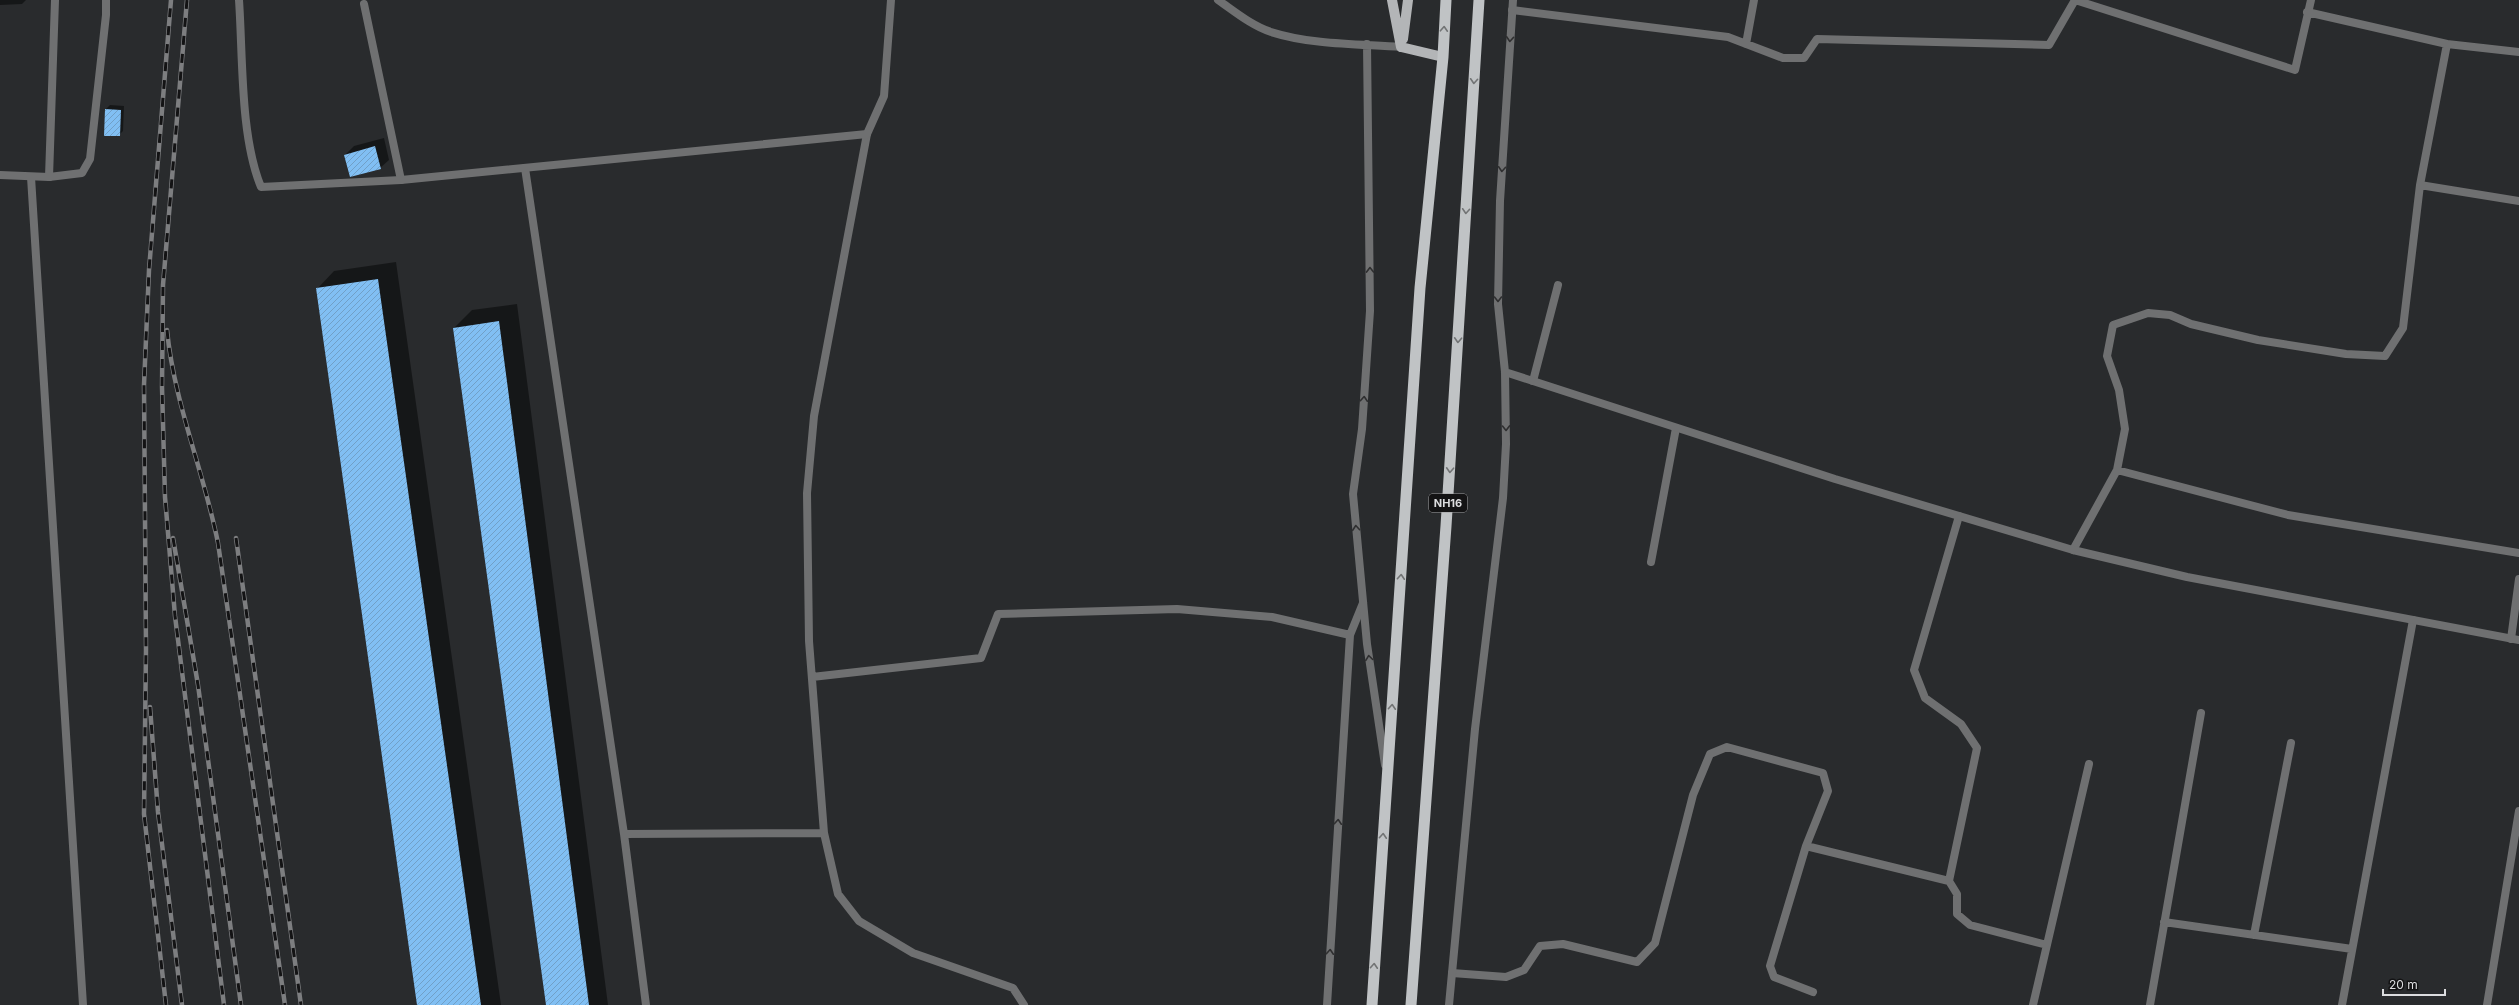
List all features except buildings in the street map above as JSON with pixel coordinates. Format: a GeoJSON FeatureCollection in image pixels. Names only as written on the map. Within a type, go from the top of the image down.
{"type":"FeatureCollection","features":[{"type":"Feature","properties":{"kind":"highway"},"geometry":{"type":"LineString","coordinates":[[1372,1005],[1420,288],[1443,57],[1446,0]]}},
{"type":"Feature","properties":{"kind":"highway","name":"NH16"},"geometry":{"type":"LineString","coordinates":[[1411,1005],[1446,526],[1479,0]]}},
{"type":"Feature","properties":{"kind":"main road"},"geometry":{"type":"LineString","coordinates":[[1392,0],[1402,47]]}},
{"type":"Feature","properties":{"kind":"main road"},"geometry":{"type":"LineString","coordinates":[[1402,47],[1408,0]]}},
{"type":"Feature","properties":{"kind":"main road"},"geometry":{"type":"LineString","coordinates":[[1402,47],[1443,57]]}},
{"type":"Feature","properties":{"kind":"street"},"geometry":{"type":"LineString","coordinates":[[49,177],[55,0]]}},
{"type":"Feature","properties":{"kind":"street"},"geometry":{"type":"LineString","coordinates":[[0,175],[49,177],[82,173],[90,159],[106,15],[106,0]]}},
{"type":"Feature","properties":{"kind":"street"},"geometry":{"type":"LineString","coordinates":[[239,0],[248,142],[253,167],[261,187],[401,180],[867,134]]}},
{"type":"Feature","properties":{"kind":"street"},"geometry":{"type":"LineString","coordinates":[[891,0],[884,96],[867,134],[813,424],[807,493],[809,641],[824,833],[838,894],[859,921],[913,953],[1013,988],[1024,1005]]}},
{"type":"Feature","properties":{"kind":"street"},"geometry":{"type":"LineString","coordinates":[[1218,0],[1239,15],[1270,32],[1315,40],[1402,47]]}},
{"type":"Feature","properties":{"kind":"street"},"geometry":{"type":"LineString","coordinates":[[1449,1005],[1475,729],[1504,498],[1506,444],[1505,372],[1498,304],[1499,232],[1513,0]]}},
{"type":"Feature","properties":{"kind":"street"},"geometry":{"type":"LineString","coordinates":[[1746,44],[1754,0]]}},
{"type":"Feature","properties":{"kind":"street"},"geometry":{"type":"LineString","coordinates":[[1512,10],[1728,37],[1783,58],[1804,58],[1817,39],[2049,45],[2075,0],[2296,70],[2307,12],[2311,0]]}},
{"type":"Feature","properties":{"kind":"street"},"geometry":{"type":"LineString","coordinates":[[364,4],[401,180]]}},
{"type":"Feature","properties":{"kind":"street"},"geometry":{"type":"LineString","coordinates":[[2307,12],[2447,44],[2519,52]]}},
{"type":"Feature","properties":{"kind":"street"},"geometry":{"type":"LineString","coordinates":[[1367,44],[1370,312],[1362,429],[1353,494],[1363,602],[1387,780]]}},
{"type":"Feature","properties":{"kind":"street"},"geometry":{"type":"LineString","coordinates":[[2073,550],[2117,470],[2125,429],[2119,390],[2107,356],[2113,324],[2148,313],[2170,315],[2191,324],[2258,340],[2346,354],[2385,356],[2403,328],[2420,185],[2447,44]]}},
{"type":"Feature","properties":{"kind":"street"},"geometry":{"type":"LineString","coordinates":[[526,168],[624,834],[646,1005]]}},
{"type":"Feature","properties":{"kind":"street"},"geometry":{"type":"LineString","coordinates":[[31,176],[83,1005]]}},
{"type":"Feature","properties":{"kind":"street"},"geometry":{"type":"LineString","coordinates":[[2420,185],[2519,201]]}},
{"type":"Feature","properties":{"kind":"street"},"geometry":{"type":"LineString","coordinates":[[1533,381],[1558,285]]}},
{"type":"Feature","properties":{"kind":"street"},"geometry":{"type":"LineString","coordinates":[[1505,372],[1835,479],[2073,550],[2187,577],[2515,640],[2519,579]]}},
{"type":"Feature","properties":{"kind":"street"},"geometry":{"type":"LineString","coordinates":[[1651,562],[1676,428]]}},
{"type":"Feature","properties":{"kind":"street"},"geometry":{"type":"LineString","coordinates":[[2117,470],[2288,515],[2519,552]]}},
{"type":"Feature","properties":{"kind":"street"},"geometry":{"type":"LineString","coordinates":[[1959,516],[1914,670],[1925,698],[1960,724],[1977,748],[1949,881],[1957,894],[1957,914],[1970,925],[2047,945]]}},
{"type":"Feature","properties":{"kind":"street"},"geometry":{"type":"LineString","coordinates":[[1327,1005],[1350,635],[1363,602]]}},
{"type":"Feature","properties":{"kind":"street"},"geometry":{"type":"LineString","coordinates":[[812,677],[981,658],[998,614],[1177,608],[1272,617],[1350,635]]}},
{"type":"Feature","properties":{"kind":"street"},"geometry":{"type":"LineString","coordinates":[[2342,1005],[2414,620]]}},
{"type":"Feature","properties":{"kind":"street"},"geometry":{"type":"LineString","coordinates":[[2150,1005],[2201,713]]}},
{"type":"Feature","properties":{"kind":"street"},"geometry":{"type":"LineString","coordinates":[[2254,935],[2291,743]]}},
{"type":"Feature","properties":{"kind":"street"},"geometry":{"type":"LineString","coordinates":[[1452,973],[1506,977],[1524,970],[1540,946],[1563,944],[1637,962],[1655,943],[1693,795],[1710,754],[1727,747],[1823,773],[1828,791],[1806,846],[1770,966],[1774,977],[1813,992]]}},
{"type":"Feature","properties":{"kind":"street"},"geometry":{"type":"LineString","coordinates":[[2033,1005],[2089,764]]}},
{"type":"Feature","properties":{"kind":"street"},"geometry":{"type":"LineString","coordinates":[[2487,1005],[2516,844],[2519,811]]}},
{"type":"Feature","properties":{"kind":"street"},"geometry":{"type":"LineString","coordinates":[[624,834],[824,833]]}},
{"type":"Feature","properties":{"kind":"street"},"geometry":{"type":"LineString","coordinates":[[1806,846],[1949,881]]}},
{"type":"Feature","properties":{"kind":"street"},"geometry":{"type":"LineString","coordinates":[[2164,922],[2352,949]]}},
{"type":"Feature","properties":{"kind":"railway"},"geometry":{"type":"LineString","coordinates":[[166,1005],[144,814],[146,649],[144,385],[149,270],[171,0]]}},
{"type":"Feature","properties":{"kind":"railway"},"geometry":{"type":"LineString","coordinates":[[187,0],[163,285],[162,387],[165,497],[175,616],[224,1005]]}},
{"type":"Feature","properties":{"kind":"railway"},"geometry":{"type":"LineString","coordinates":[[167,330],[176,384],[218,543],[285,1005]]}},
{"type":"Feature","properties":{"kind":"railway"},"geometry":{"type":"LineString","coordinates":[[173,538],[198,685],[241,1005]]}},
{"type":"Feature","properties":{"kind":"railway"},"geometry":{"type":"LineString","coordinates":[[236,538],[301,1005]]}},
{"type":"Feature","properties":{"kind":"railway"},"geometry":{"type":"LineString","coordinates":[[150,707],[158,812],[182,1005]]}}]}
